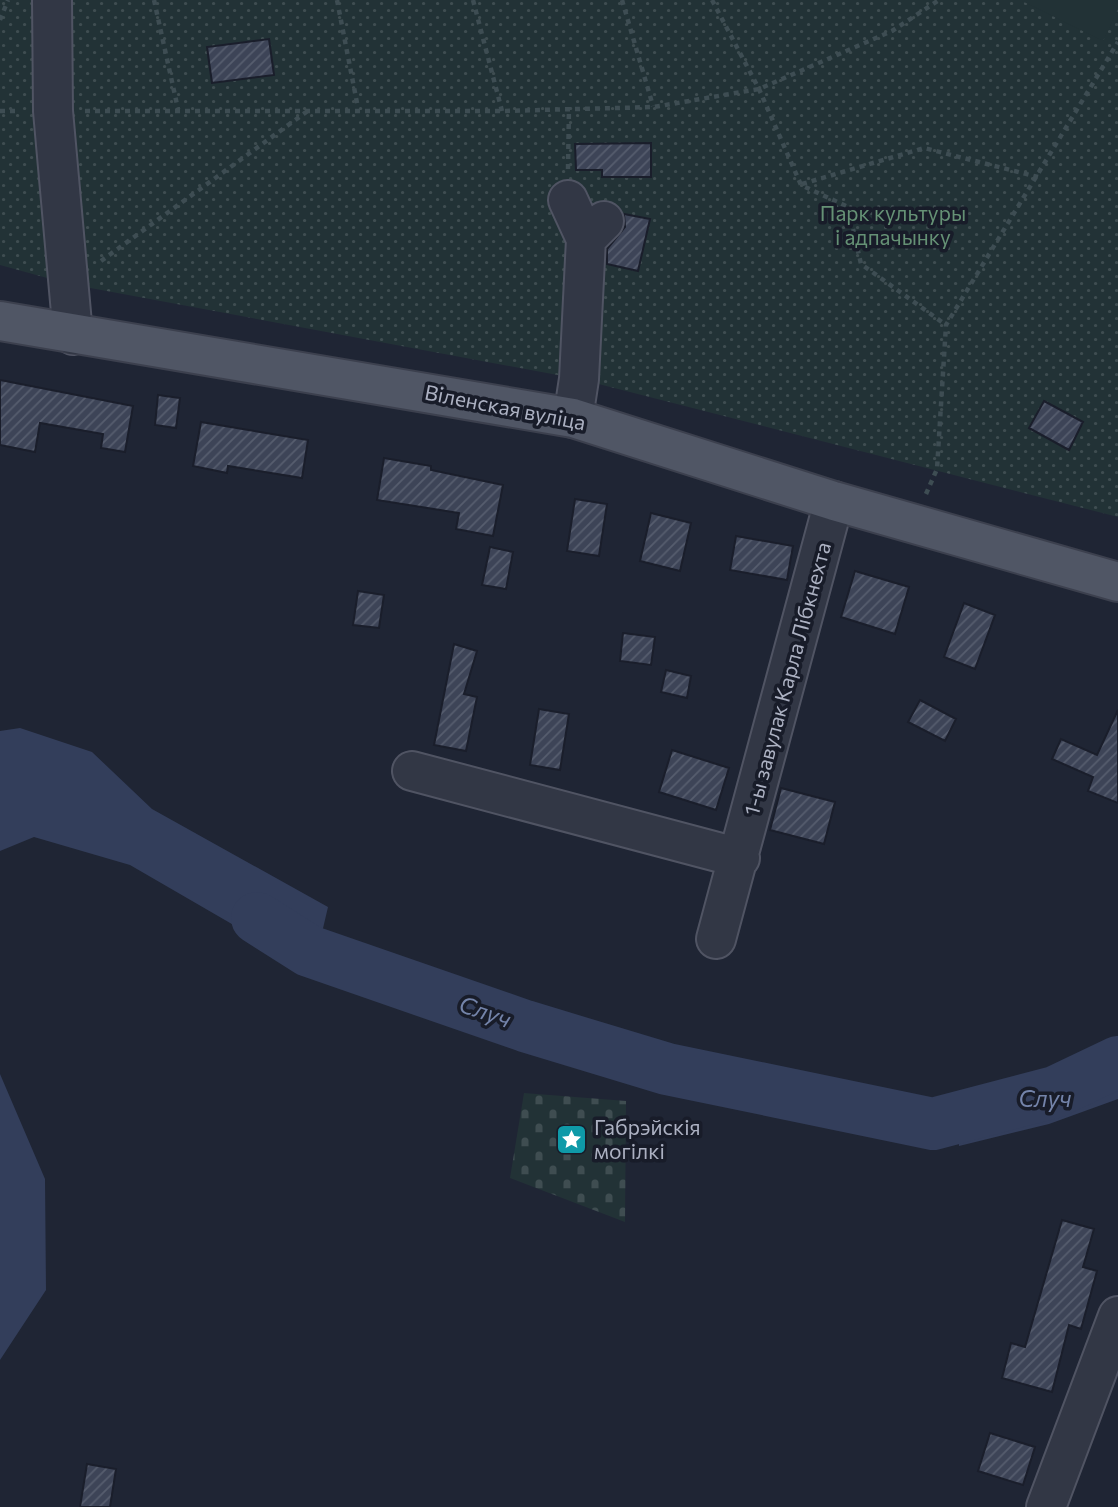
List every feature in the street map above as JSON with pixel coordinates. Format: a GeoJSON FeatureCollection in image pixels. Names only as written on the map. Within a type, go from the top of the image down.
{"type":"FeatureCollection","features":[{"type":"Feature","properties":{"kind":"main road","name":"Віленская вуліца"},"geometry":{"type":"LineString","coordinates":[[0,321],[573,418],[834,501],[1118,582]]}},
{"type":"Feature","properties":{"kind":"street"},"geometry":{"type":"LineString","coordinates":[[52,0],[53,111],[73,335]]}},
{"type":"Feature","properties":{"kind":"street"},"geometry":{"type":"LineString","coordinates":[[568,200],[595,230],[573,418]]}},
{"type":"Feature","properties":{"kind":"street","name":"1-ы завулак Карла Лібкнехта"},"geometry":{"type":"LineString","coordinates":[[716,939],[740,858],[834,501]]}},
{"type":"Feature","properties":{"kind":"street"},"geometry":{"type":"LineString","coordinates":[[412,771],[740,858]]}},
{"type":"Feature","properties":{"kind":"street"},"geometry":{"type":"LineString","coordinates":[[1046,1507],[1118,1316]]}},
{"type":"Feature","properties":{"kind":"path"},"geometry":{"type":"LineString","coordinates":[[0,19],[8,0]]}},
{"type":"Feature","properties":{"kind":"path"},"geometry":{"type":"LineString","coordinates":[[154,0],[178,109]]}},
{"type":"Feature","properties":{"kind":"path"},"geometry":{"type":"LineString","coordinates":[[337,0],[358,108]]}},
{"type":"Feature","properties":{"kind":"path"},"geometry":{"type":"LineString","coordinates":[[473,0],[502,111]]}},
{"type":"Feature","properties":{"kind":"path"},"geometry":{"type":"LineString","coordinates":[[622,0],[654,107]]}},
{"type":"Feature","properties":{"kind":"path"},"geometry":{"type":"LineString","coordinates":[[712,0],[758,89],[801,185],[848,207],[861,264],[946,325]]}},
{"type":"Feature","properties":{"kind":"path"},"geometry":{"type":"LineString","coordinates":[[0,111],[310,108],[502,111],[569,107],[654,107],[758,89],[892,31],[939,0]]}},
{"type":"Feature","properties":{"kind":"path"},"geometry":{"type":"LineString","coordinates":[[912,493],[925,497],[937,469],[946,325],[1118,41]]}},
{"type":"Feature","properties":{"kind":"path"},"geometry":{"type":"LineString","coordinates":[[568,200],[569,107]]}},
{"type":"Feature","properties":{"kind":"path"},"geometry":{"type":"LineString","coordinates":[[69,284],[310,108]]}},
{"type":"Feature","properties":{"kind":"path"},"geometry":{"type":"LineString","coordinates":[[801,185],[924,148],[1038,177]]}},
{"type":"Feature","properties":{"kind":"green space","name":"Парк культуры і адпачынку"},"geometry":{"type":"Polygon","coordinates":[[[0,0],[1118,0],[1118,517],[579,379],[69,284],[0,265],[0,0]]]}},
{"type":"Feature","properties":{"kind":"green space"},"geometry":{"type":"Polygon","coordinates":[[[1020,0],[1118,0],[1118,9],[1103,41],[1020,0]]]}},
{"type":"Feature","properties":{"kind":"green space","name":"Габрэйскія могілкі"},"geometry":{"type":"Polygon","coordinates":[[[524,1093],[626,1101],[625,1222],[510,1178],[524,1093]]]}},
{"type":"Feature","properties":{"kind":"water"},"geometry":{"type":"Polygon","coordinates":[[[20,728],[92,752],[152,809],[328,907],[313,971],[130,865],[34,837],[0,851],[0,731],[20,728]]]}},
{"type":"Feature","properties":{"kind":"water","name":"Случ"},"geometry":{"type":"Polygon","coordinates":[[[1118,1038],[1118,1099],[1049,1124],[959,1146],[959,1120],[953,1098],[1073,1065],[1118,1038]]]}},
{"type":"Feature","properties":{"kind":"water"},"geometry":{"type":"Polygon","coordinates":[[[0,1074],[45,1179],[46,1290],[0,1360],[0,1074]]]}},
{"type":"Feature","properties":{"kind":"building"},"geometry":{"type":"Polygon","coordinates":[[[269,39],[274,75],[212,83],[207,47],[269,39]]]}},
{"type":"Feature","properties":{"kind":"building"},"geometry":{"type":"Polygon","coordinates":[[[651,143],[651,177],[602,177],[602,170],[576,170],[575,144],[651,143]]]}},
{"type":"Feature","properties":{"kind":"building"},"geometry":{"type":"Polygon","coordinates":[[[624,214],[650,219],[638,271],[607,264],[607,249],[625,227],[624,214]]]}},
{"type":"Feature","properties":{"kind":"building"},"geometry":{"type":"Polygon","coordinates":[[[0,380],[133,406],[125,452],[101,448],[103,434],[40,423],[35,452],[0,445],[0,380]]]}},
{"type":"Feature","properties":{"kind":"building"},"geometry":{"type":"Polygon","coordinates":[[[158,395],[180,398],[176,428],[155,425],[158,395]]]}},
{"type":"Feature","properties":{"kind":"building"},"geometry":{"type":"Polygon","coordinates":[[[1044,401],[1083,422],[1069,450],[1029,428],[1044,401]]]}},
{"type":"Feature","properties":{"kind":"building"},"geometry":{"type":"Polygon","coordinates":[[[201,422],[308,440],[302,478],[228,466],[227,473],[193,466],[201,422]]]}},
{"type":"Feature","properties":{"kind":"building"},"geometry":{"type":"Polygon","coordinates":[[[384,458],[431,466],[431,470],[503,485],[493,536],[456,529],[459,513],[377,500],[384,458]]]}},
{"type":"Feature","properties":{"kind":"building"},"geometry":{"type":"Polygon","coordinates":[[[575,499],[607,504],[599,556],[567,551],[575,499]]]}},
{"type":"Feature","properties":{"kind":"building"},"geometry":{"type":"Polygon","coordinates":[[[651,513],[691,523],[680,571],[640,561],[651,513]]]}},
{"type":"Feature","properties":{"kind":"building"},"geometry":{"type":"Polygon","coordinates":[[[736,536],[793,546],[787,580],[730,570],[736,536]]]}},
{"type":"Feature","properties":{"kind":"building"},"geometry":{"type":"Polygon","coordinates":[[[490,547],[513,552],[506,589],[482,585],[490,547]]]}},
{"type":"Feature","properties":{"kind":"building"},"geometry":{"type":"Polygon","coordinates":[[[855,571],[909,587],[895,634],[841,617],[855,571]]]}},
{"type":"Feature","properties":{"kind":"building"},"geometry":{"type":"Polygon","coordinates":[[[358,591],[384,595],[379,628],[353,625],[358,591]]]}},
{"type":"Feature","properties":{"kind":"building"},"geometry":{"type":"Polygon","coordinates":[[[964,603],[995,615],[975,669],[944,657],[964,603]]]}},
{"type":"Feature","properties":{"kind":"building"},"geometry":{"type":"Polygon","coordinates":[[[623,633],[655,637],[651,665],[620,661],[623,633]]]}},
{"type":"Feature","properties":{"kind":"building"},"geometry":{"type":"Polygon","coordinates":[[[454,644],[477,651],[464,694],[477,697],[466,751],[434,745],[454,644]]]}},
{"type":"Feature","properties":{"kind":"building"},"geometry":{"type":"Polygon","coordinates":[[[666,670],[691,676],[687,698],[661,692],[666,670]]]}},
{"type":"Feature","properties":{"kind":"building"},"geometry":{"type":"Polygon","coordinates":[[[920,700],[956,719],[945,741],[908,722],[920,700]]]}},
{"type":"Feature","properties":{"kind":"building"},"geometry":{"type":"Polygon","coordinates":[[[539,709],[569,714],[560,770],[530,765],[539,709]]]}},
{"type":"Feature","properties":{"kind":"building"},"geometry":{"type":"Polygon","coordinates":[[[1118,710],[1118,803],[1088,791],[1093,777],[1052,759],[1061,739],[1097,755],[1118,710]]]}},
{"type":"Feature","properties":{"kind":"building"},"geometry":{"type":"Polygon","coordinates":[[[672,750],[729,768],[716,810],[659,792],[672,750]]]}},
{"type":"Feature","properties":{"kind":"building"},"geometry":{"type":"Polygon","coordinates":[[[781,788],[835,802],[824,844],[770,830],[781,788]]]}},
{"type":"Feature","properties":{"kind":"building"},"geometry":{"type":"Polygon","coordinates":[[[1062,1220],[1094,1229],[1083,1267],[1097,1271],[1081,1329],[1069,1325],[1052,1392],[1002,1378],[1011,1343],[1025,1347],[1062,1220]]]}},
{"type":"Feature","properties":{"kind":"building"},"geometry":{"type":"Polygon","coordinates":[[[990,1433],[1035,1447],[1023,1485],[978,1471],[990,1433]]]}},
{"type":"Feature","properties":{"kind":"building"},"geometry":{"type":"Polygon","coordinates":[[[87,1464],[116,1469],[110,1507],[80,1507],[87,1464]]]}},
{"type":"Feature","properties":{"kind":"waterway","name":"Случ"},"geometry":{"type":"LineString","coordinates":[[257,918],[309,951],[525,1026],[667,1069],[933,1124],[1055,1092],[1118,1062]]}},
{"type":"Feature","properties":{"kind":"place","name":"Габрэйскія могілкі"},"geometry":{"type":"Point","coordinates":[571,1140]}}]}
